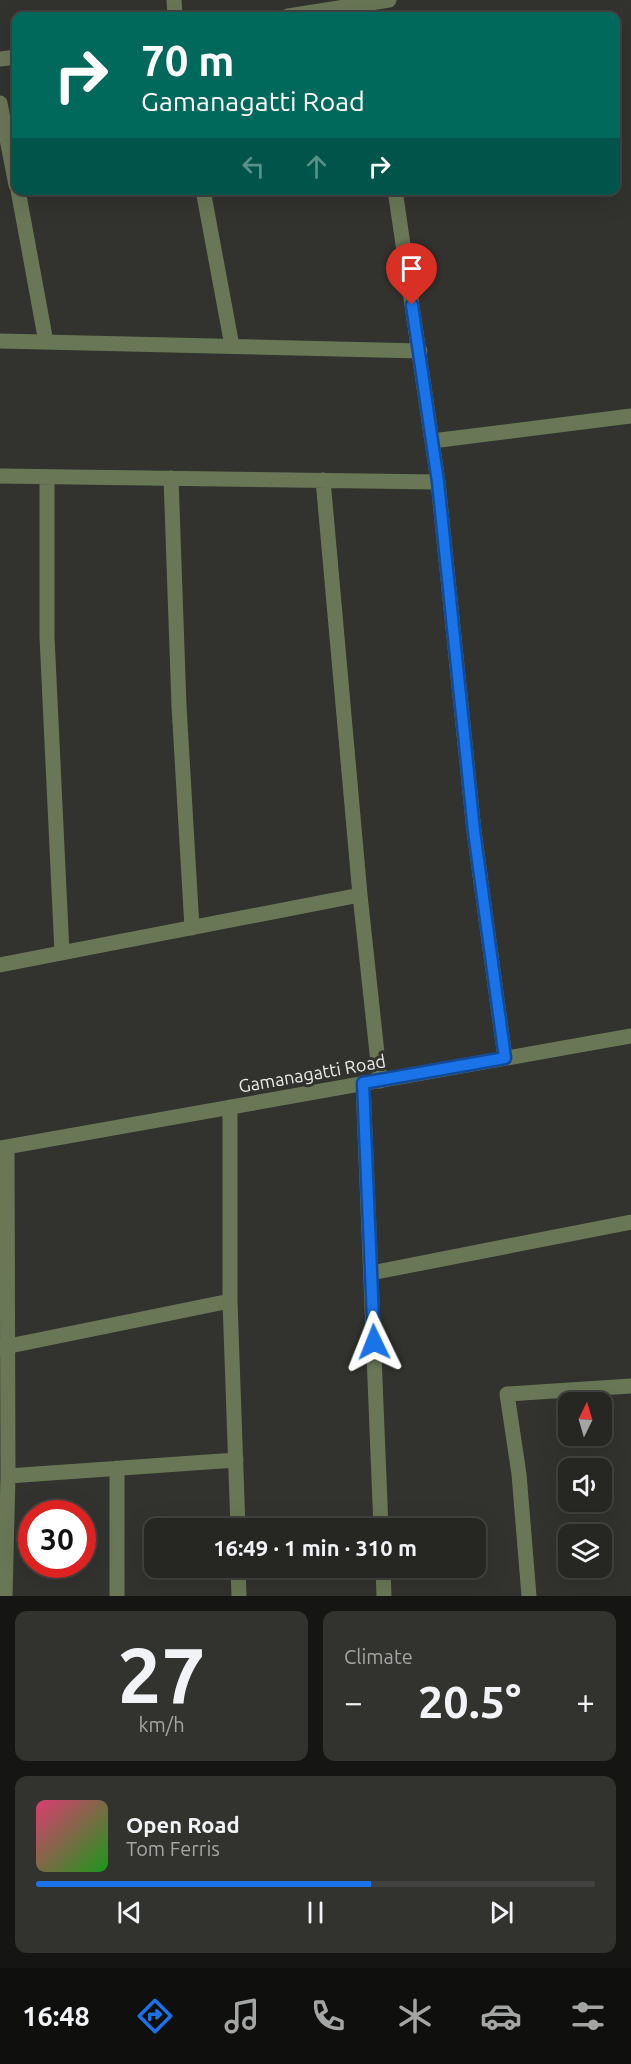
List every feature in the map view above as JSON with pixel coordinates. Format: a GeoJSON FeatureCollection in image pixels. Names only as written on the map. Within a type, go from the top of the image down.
{"type":"FeatureCollection","features":[{"type":"Feature","properties":{"kind":"street"},"geometry":{"type":"LineString","coordinates":[[341,12],[367,10],[389,0]]}},
{"type":"Feature","properties":{"kind":"street"},"geometry":{"type":"LineString","coordinates":[[0,104],[12,164]]}},
{"type":"Feature","properties":{"kind":"street"},"geometry":{"type":"LineString","coordinates":[[18,195],[46,342]]}},
{"type":"Feature","properties":{"kind":"street"},"geometry":{"type":"LineString","coordinates":[[204,195],[232,346]]}},
{"type":"Feature","properties":{"kind":"street"},"geometry":{"type":"LineString","coordinates":[[395,195],[438,482],[474,831],[505,1058]]}},
{"type":"Feature","properties":{"kind":"street"},"geometry":{"type":"LineString","coordinates":[[0,341],[420,351]]}},
{"type":"Feature","properties":{"kind":"street"},"geometry":{"type":"LineString","coordinates":[[432,441],[631,416]]}},
{"type":"Feature","properties":{"kind":"street"},"geometry":{"type":"LineString","coordinates":[[0,476],[438,482]]}},
{"type":"Feature","properties":{"kind":"street"},"geometry":{"type":"LineString","coordinates":[[46,477],[47,637],[62,953]]}},
{"type":"Feature","properties":{"kind":"street"},"geometry":{"type":"LineString","coordinates":[[171,478],[179,706],[192,928]]}},
{"type":"Feature","properties":{"kind":"street"},"geometry":{"type":"LineString","coordinates":[[323,480],[360,895],[380,1080]]}},
{"type":"Feature","properties":{"kind":"street"},"geometry":{"type":"LineString","coordinates":[[0,965],[360,895]]}},
{"type":"Feature","properties":{"kind":"street","name":"Gamanagatti Road"},"geometry":{"type":"LineString","coordinates":[[3,1148],[631,1036]]}},
{"type":"Feature","properties":{"kind":"street"},"geometry":{"type":"LineString","coordinates":[[363,1083],[381,1518]]}},
{"type":"Feature","properties":{"kind":"street"},"geometry":{"type":"LineString","coordinates":[[230,1107],[231,1301],[238,1518]]}},
{"type":"Feature","properties":{"kind":"street"},"geometry":{"type":"LineString","coordinates":[[3,1148],[4,1347],[8,1476],[5,1596]]}},
{"type":"Feature","properties":{"kind":"street"},"geometry":{"type":"LineString","coordinates":[[371,1272],[631,1222]]}},
{"type":"Feature","properties":{"kind":"street"},"geometry":{"type":"LineString","coordinates":[[4,1347],[231,1301]]}},
{"type":"Feature","properties":{"kind":"street"},"geometry":{"type":"LineString","coordinates":[[529,1596],[519,1474],[507,1394],[631,1386]]}},
{"type":"Feature","properties":{"kind":"street"},"geometry":{"type":"LineString","coordinates":[[8,1476],[236,1460]]}},
{"type":"Feature","properties":{"kind":"street"},"geometry":{"type":"LineString","coordinates":[[117,1468],[117,1596]]}},
{"type":"Feature","properties":{"kind":"street"},"geometry":{"type":"LineString","coordinates":[[238,1578],[239,1596]]}},
{"type":"Feature","properties":{"kind":"street"},"geometry":{"type":"LineString","coordinates":[[383,1578],[384,1596]]}},
{"type":"Feature","properties":{"kind":"route"},"geometry":{"type":"LineString","coordinates":[[374,1342],[363,1083],[505,1058],[474,831],[438,482],[412,305]]}}]}
